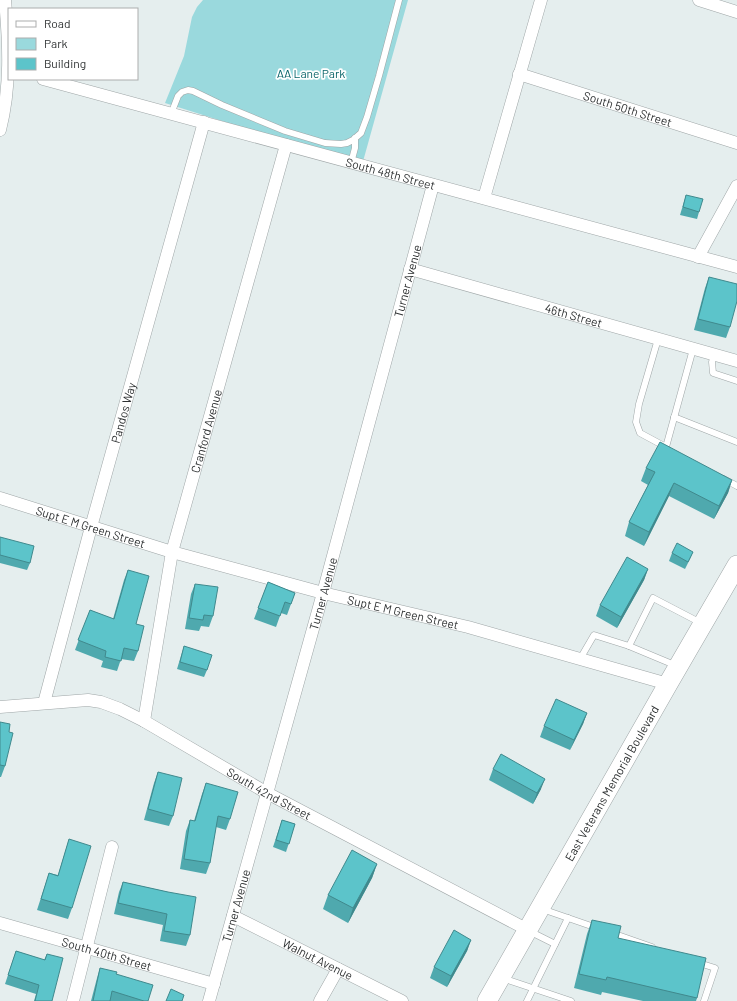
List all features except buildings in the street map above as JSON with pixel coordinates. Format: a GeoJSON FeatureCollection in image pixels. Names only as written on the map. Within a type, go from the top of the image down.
{"type":"FeatureCollection","features":[{"type":"Feature","properties":{"kind":"main road","name":"East Veterans Memorial Boulevard"},"geometry":{"type":"LineString","coordinates":[[491,999],[501,977],[540,908],[737,565]]}},
{"type":"Feature","properties":{"kind":"street"},"geometry":{"type":"LineString","coordinates":[[5,0],[8,37]]}},
{"type":"Feature","properties":{"kind":"street"},"geometry":{"type":"LineString","coordinates":[[484,198],[541,0]]}},
{"type":"Feature","properties":{"kind":"street"},"geometry":{"type":"LineString","coordinates":[[699,0],[737,12]]}},
{"type":"Feature","properties":{"kind":"street","name":"South 50th Street"},"geometry":{"type":"LineString","coordinates":[[519,74],[737,143]]}},
{"type":"Feature","properties":{"kind":"street"},"geometry":{"type":"LineString","coordinates":[[0,130],[5,107],[8,79]]}},
{"type":"Feature","properties":{"kind":"street","name":"South 48th Street"},"geometry":{"type":"LineString","coordinates":[[47,80],[737,267]]}},
{"type":"Feature","properties":{"kind":"street","name":"Pandos Way"},"geometry":{"type":"LineString","coordinates":[[44,703],[91,526],[204,122]]}},
{"type":"Feature","properties":{"kind":"street","name":"Cranford Avenue"},"geometry":{"type":"LineString","coordinates":[[144,721],[172,552],[286,145]]}},
{"type":"Feature","properties":{"kind":"street","name":"Turner Avenue"},"geometry":{"type":"LineString","coordinates":[[209,1001],[324,593],[433,185]]}},
{"type":"Feature","properties":{"kind":"street"},"geometry":{"type":"LineString","coordinates":[[698,256],[737,186]]}},
{"type":"Feature","properties":{"kind":"street","name":"46th Street"},"geometry":{"type":"LineString","coordinates":[[410,269],[737,361]]}},
{"type":"Feature","properties":{"kind":"street","name":"Supt E M Green Street"},"geometry":{"type":"LineString","coordinates":[[0,498],[172,552],[324,593],[468,627],[668,684]]}},
{"type":"Feature","properties":{"kind":"street","name":"South 42nd Street"},"geometry":{"type":"LineString","coordinates":[[0,707],[88,700],[101,702],[120,710],[144,721],[267,793],[528,930]]}},
{"type":"Feature","properties":{"kind":"street"},"geometry":{"type":"LineString","coordinates":[[73,1001],[112,847]]}},
{"type":"Feature","properties":{"kind":"street","name":"Walnut Avenue"},"geometry":{"type":"LineString","coordinates":[[233,916],[402,1001]]}},
{"type":"Feature","properties":{"kind":"street","name":"South 40th Street"},"geometry":{"type":"LineString","coordinates":[[0,923],[214,984]]}},
{"type":"Feature","properties":{"kind":"street"},"geometry":{"type":"LineString","coordinates":[[320,1001],[338,969]]}},
{"type":"Feature","properties":{"kind":"lane"},"geometry":{"type":"LineString","coordinates":[[171,114],[178,96],[182,92],[188,90],[279,128],[307,138],[325,143],[347,143],[361,133],[368,117],[398,0]]}},
{"type":"Feature","properties":{"kind":"lane"},"geometry":{"type":"LineString","coordinates":[[352,163],[355,138]]}},
{"type":"Feature","properties":{"kind":"lane"},"geometry":{"type":"LineString","coordinates":[[658,339],[639,404],[636,422],[640,433],[673,450]]}},
{"type":"Feature","properties":{"kind":"lane"},"geometry":{"type":"LineString","coordinates":[[666,447],[693,349]]}},
{"type":"Feature","properties":{"kind":"lane"},"geometry":{"type":"LineString","coordinates":[[714,354],[712,362],[713,373],[737,381]]}},
{"type":"Feature","properties":{"kind":"lane"},"geometry":{"type":"LineString","coordinates":[[674,417],[737,442]]}},
{"type":"Feature","properties":{"kind":"lane"},"geometry":{"type":"LineString","coordinates":[[718,475],[737,486]]}},
{"type":"Feature","properties":{"kind":"lane"},"geometry":{"type":"LineString","coordinates":[[629,646],[653,598],[703,624]]}},
{"type":"Feature","properties":{"kind":"lane"},"geometry":{"type":"LineString","coordinates":[[580,659],[594,635],[629,646],[678,667]]}},
{"type":"Feature","properties":{"kind":"lane"},"geometry":{"type":"LineString","coordinates":[[540,908],[656,948]]}},
{"type":"Feature","properties":{"kind":"lane"},"geometry":{"type":"LineString","coordinates":[[527,1001],[568,918]]}},
{"type":"Feature","properties":{"kind":"lane"},"geometry":{"type":"LineString","coordinates":[[528,930],[555,944]]}},
{"type":"Feature","properties":{"kind":"lane"},"geometry":{"type":"LineString","coordinates":[[693,961],[715,968],[704,1001]]}},
{"type":"Feature","properties":{"kind":"lane"},"geometry":{"type":"LineString","coordinates":[[501,977],[571,1001]]}},
{"type":"Feature","properties":{"kind":"green space","name":"AA Lane Park"},"geometry":{"type":"Polygon","coordinates":[[[203,0],[408,0],[362,165],[165,103],[184,56],[192,17],[197,7],[203,0]]]}}]}
